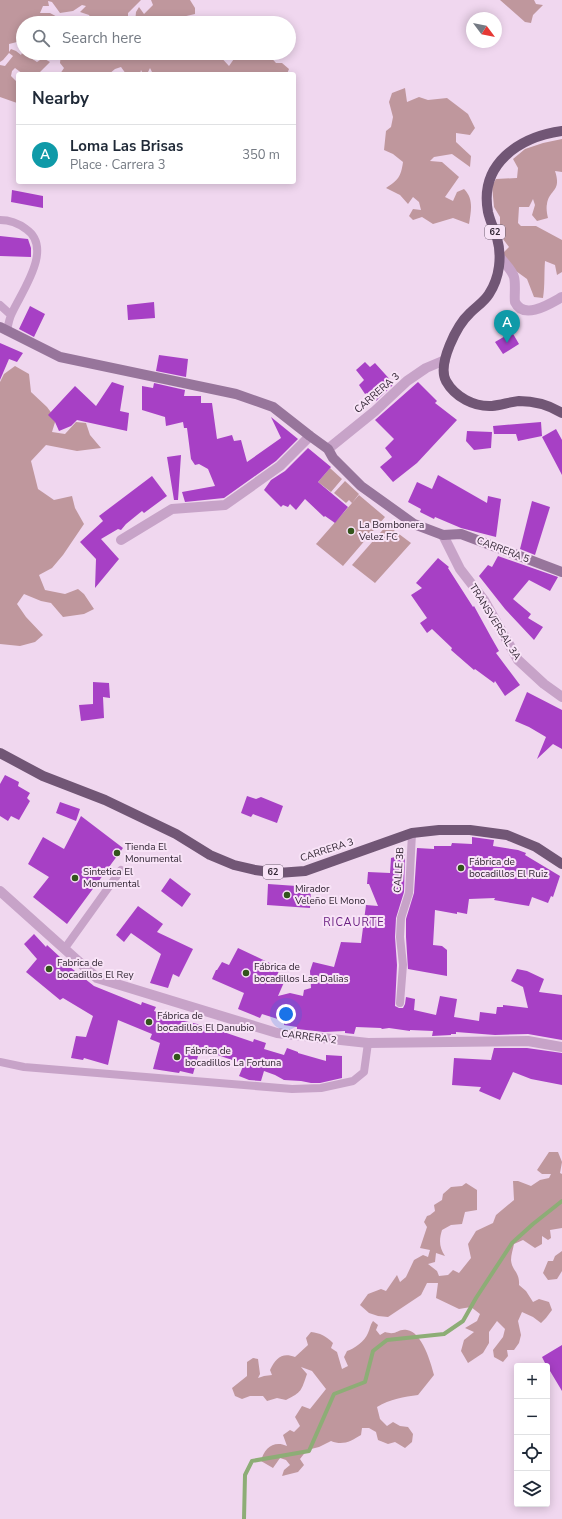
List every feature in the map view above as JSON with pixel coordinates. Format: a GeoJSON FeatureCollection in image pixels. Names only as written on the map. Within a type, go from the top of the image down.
{"type":"FeatureCollection","features":[{"type":"Feature","properties":{"kind":"main road","name":"62"},"geometry":{"type":"LineString","coordinates":[[562,131],[544,134],[517,147],[502,158],[492,174],[488,192],[488,211],[497,238],[500,257],[497,276],[489,293],[480,304],[469,313],[454,336],[445,360],[443,374],[446,381],[456,393],[469,402],[483,406],[491,406],[509,402],[529,401],[549,406],[562,413]]}},
{"type":"Feature","properties":{"kind":"main road","name":"CARRERA 3"},"geometry":{"type":"LineString","coordinates":[[0,753],[43,776],[105,800],[176,834],[210,854],[234,865],[278,873],[305,871],[412,833],[451,830],[476,831],[507,835],[536,847],[562,864]]}},
{"type":"Feature","properties":{"kind":"street"},"geometry":{"type":"LineString","coordinates":[[500,257],[514,276],[516,290],[514,300],[518,306],[527,310],[539,309],[562,297]]}},
{"type":"Feature","properties":{"kind":"street"},"geometry":{"type":"LineString","coordinates":[[3,329],[60,357],[236,394],[274,407],[328,449],[332,458],[361,486],[414,524],[443,535]]}},
{"type":"Feature","properties":{"kind":"street","name":"CARRERA 3"},"geometry":{"type":"LineString","coordinates":[[328,449],[375,411],[407,382],[426,368],[445,360]]}},
{"type":"Feature","properties":{"kind":"street"},"geometry":{"type":"LineString","coordinates":[[121,540],[172,508],[225,505],[280,466],[310,436]]}},
{"type":"Feature","properties":{"kind":"street","name":"CARRERA 5"},"geometry":{"type":"LineString","coordinates":[[443,535],[461,534],[562,572]]}},
{"type":"Feature","properties":{"kind":"street","name":"TRANSVERSAL 3A"},"geometry":{"type":"LineString","coordinates":[[443,535],[460,570],[484,600],[518,660],[544,684],[562,697]]}},
{"type":"Feature","properties":{"kind":"street","name":"CARRERA 2"},"geometry":{"type":"LineString","coordinates":[[0,891],[97,978],[277,1033],[368,1043],[528,1041],[562,1048]]}},
{"type":"Feature","properties":{"kind":"lane"},"geometry":{"type":"LineString","coordinates":[[0,220],[7,220],[20,225],[30,232],[36,242],[38,256],[3,329]]}},
{"type":"Feature","properties":{"kind":"lane"},"geometry":{"type":"LineString","coordinates":[[0,305],[11,315]]}},
{"type":"Feature","properties":{"kind":"lane","name":"CALLE 3B"},"geometry":{"type":"LineString","coordinates":[[400,1003],[403,965],[400,937],[401,918],[409,893],[412,833]]}},
{"type":"Feature","properties":{"kind":"lane"},"geometry":{"type":"LineString","coordinates":[[64,948],[121,870]]}},
{"type":"Feature","properties":{"kind":"lane"},"geometry":{"type":"LineString","coordinates":[[0,1062],[24,1067],[292,1089],[314,1088],[353,1081],[364,1072],[368,1043]]}},
{"type":"Feature","properties":{"kind":"shaded area"},"geometry":{"type":"Polygon","coordinates":[[[0,0],[141,0],[128,13],[128,16],[90,16],[80,12],[86,6],[82,5],[73,11],[60,13],[52,2],[48,1],[49,6],[43,6],[40,13],[50,13],[56,16],[16,16],[16,42],[9,44],[9,52],[11,49],[16,51],[16,60],[34,60],[37,62],[40,60],[46,60],[50,62],[40,72],[20,72],[15,68],[12,71],[11,76],[16,81],[16,103],[0,97],[0,65],[5,66],[13,56],[9,53],[0,62],[0,0]]]}},
{"type":"Feature","properties":{"kind":"shaded area"},"geometry":{"type":"Polygon","coordinates":[[[151,0],[190,0],[195,8],[195,14],[186,16],[136,16],[139,7],[144,14],[153,5],[151,0]]]}},
{"type":"Feature","properties":{"kind":"shaded area"},"geometry":{"type":"Polygon","coordinates":[[[500,0],[534,0],[536,4],[543,5],[533,15],[531,23],[525,22],[500,0]]]}},
{"type":"Feature","properties":{"kind":"shaded area"},"geometry":{"type":"Polygon","coordinates":[[[60,60],[223,60],[229,66],[233,60],[273,60],[276,63],[282,63],[289,69],[288,72],[152,72],[150,68],[148,72],[142,72],[141,70],[140,72],[125,72],[121,67],[111,72],[61,72],[64,68],[60,63],[60,60]]]}},
{"type":"Feature","properties":{"kind":"shaded area"},"geometry":{"type":"Polygon","coordinates":[[[405,88],[407,102],[419,97],[428,100],[447,98],[468,114],[475,128],[470,135],[456,133],[456,142],[471,156],[470,167],[452,154],[434,157],[430,161],[442,162],[459,177],[445,197],[453,201],[457,192],[464,189],[471,201],[469,224],[453,218],[433,224],[422,217],[413,220],[409,216],[413,209],[421,210],[419,202],[413,197],[408,204],[400,195],[386,188],[398,178],[403,162],[393,154],[384,150],[386,131],[391,127],[393,117],[389,102],[392,93],[405,88]]]}},
{"type":"Feature","properties":{"kind":"shaded area"},"geometry":{"type":"Polygon","coordinates":[[[562,139],[562,172],[555,171],[557,183],[548,199],[548,218],[537,221],[532,215],[535,205],[533,199],[529,207],[519,207],[518,223],[521,226],[536,226],[562,240],[562,272],[557,275],[555,265],[545,261],[543,298],[534,297],[527,279],[509,266],[503,253],[509,247],[500,235],[500,217],[494,207],[492,186],[496,179],[517,178],[518,168],[513,159],[525,149],[562,139]]]}},
{"type":"Feature","properties":{"kind":"shaded area"},"geometry":{"type":"Polygon","coordinates":[[[15,366],[29,374],[31,392],[47,407],[56,419],[52,432],[65,434],[76,422],[86,423],[90,435],[101,448],[77,451],[46,445],[31,461],[38,489],[54,500],[72,496],[75,508],[84,524],[63,555],[52,568],[39,575],[45,590],[65,594],[78,589],[84,594],[94,609],[84,614],[63,617],[51,603],[41,601],[24,594],[17,604],[26,617],[43,635],[35,642],[20,646],[0,644],[0,382],[4,374],[15,366]]]}},
{"type":"Feature","properties":{"kind":"shaded area"},"geometry":{"type":"Polygon","coordinates":[[[330,468],[342,479],[331,492],[318,482],[330,468]]]}},
{"type":"Feature","properties":{"kind":"shaded area"},"geometry":{"type":"Polygon","coordinates":[[[345,481],[359,494],[352,503],[349,500],[346,503],[334,493],[345,481]]]}},
{"type":"Feature","properties":{"kind":"shaded area","name":"La Bombonera Velez FC"},"geometry":{"type":"Polygon","coordinates":[[[359,495],[385,517],[343,566],[316,544],[359,495]]]}},
{"type":"Feature","properties":{"kind":"shaded area"},"geometry":{"type":"Polygon","coordinates":[[[387,525],[411,543],[375,583],[352,565],[387,525]]]}},
{"type":"Feature","properties":{"kind":"shaded area"},"geometry":{"type":"Polygon","coordinates":[[[549,1152],[558,1152],[562,1162],[560,1173],[562,1174],[562,1228],[550,1230],[551,1238],[548,1240],[542,1236],[542,1244],[535,1248],[523,1240],[514,1244],[511,1260],[518,1277],[519,1285],[526,1291],[533,1302],[539,1299],[549,1302],[552,1310],[541,1323],[522,1312],[518,1321],[521,1335],[519,1343],[514,1350],[507,1350],[508,1356],[503,1362],[494,1357],[493,1350],[503,1337],[505,1329],[497,1321],[489,1332],[489,1343],[483,1353],[468,1363],[461,1351],[464,1340],[474,1332],[465,1328],[477,1321],[480,1314],[471,1307],[459,1309],[436,1298],[438,1283],[427,1283],[421,1295],[388,1317],[369,1313],[360,1305],[368,1294],[381,1289],[386,1291],[397,1275],[400,1282],[406,1277],[414,1260],[423,1255],[428,1257],[430,1250],[420,1248],[427,1227],[424,1222],[427,1216],[435,1211],[434,1205],[442,1200],[443,1194],[451,1187],[462,1186],[466,1183],[477,1190],[477,1210],[465,1212],[462,1224],[451,1225],[442,1230],[440,1243],[445,1256],[436,1253],[435,1262],[428,1264],[437,1271],[439,1276],[448,1275],[453,1270],[459,1273],[471,1258],[468,1244],[476,1231],[493,1223],[496,1215],[514,1200],[513,1181],[518,1181],[531,1186],[540,1180],[549,1178],[551,1174],[542,1174],[537,1170],[549,1152]]]}},
{"type":"Feature","properties":{"kind":"shaded area"},"geometry":{"type":"Polygon","coordinates":[[[562,1251],[562,1271],[557,1279],[548,1280],[543,1273],[548,1261],[553,1261],[555,1256],[562,1251]]]}},
{"type":"Feature","properties":{"kind":"shaded area"},"geometry":{"type":"Polygon","coordinates":[[[373,1321],[378,1325],[376,1330],[380,1335],[385,1332],[395,1333],[401,1330],[412,1332],[421,1342],[431,1363],[434,1375],[418,1395],[392,1400],[377,1407],[380,1419],[387,1426],[393,1422],[400,1426],[408,1427],[413,1434],[412,1442],[405,1448],[395,1442],[388,1444],[378,1440],[376,1432],[369,1428],[362,1428],[361,1435],[350,1441],[339,1443],[331,1441],[319,1447],[307,1450],[300,1459],[304,1465],[298,1472],[282,1476],[284,1470],[290,1465],[286,1460],[280,1458],[273,1468],[261,1461],[264,1452],[270,1446],[282,1444],[287,1446],[283,1435],[290,1430],[294,1432],[300,1426],[295,1417],[302,1406],[310,1409],[326,1389],[312,1371],[301,1367],[307,1374],[303,1384],[298,1393],[286,1400],[277,1398],[267,1401],[263,1396],[250,1396],[242,1399],[235,1396],[232,1388],[247,1376],[247,1362],[253,1358],[258,1359],[260,1374],[258,1378],[272,1375],[270,1370],[277,1359],[286,1355],[295,1357],[308,1345],[306,1338],[311,1332],[323,1335],[333,1343],[331,1348],[337,1352],[342,1369],[348,1366],[344,1357],[347,1351],[356,1347],[362,1342],[373,1321]]]}},
{"type":"Feature","properties":{"kind":"building"},"geometry":{"type":"Polygon","coordinates":[[[12,190],[43,196],[43,208],[11,202],[12,190]]]}},
{"type":"Feature","properties":{"kind":"building"},"geometry":{"type":"Polygon","coordinates":[[[0,236],[28,239],[31,248],[31,257],[0,256],[0,236]]]}},
{"type":"Feature","properties":{"kind":"building"},"geometry":{"type":"Polygon","coordinates":[[[154,302],[155,318],[128,320],[127,305],[154,302]]]}},
{"type":"Feature","properties":{"kind":"building"},"geometry":{"type":"Polygon","coordinates":[[[30,306],[45,314],[34,337],[19,329],[30,306]]]}},
{"type":"Feature","properties":{"kind":"building"},"geometry":{"type":"Polygon","coordinates":[[[512,332],[519,344],[503,354],[495,342],[512,332]]]}},
{"type":"Feature","properties":{"kind":"building"},"geometry":{"type":"Polygon","coordinates":[[[0,343],[23,353],[17,362],[9,359],[0,380],[0,343]]]}},
{"type":"Feature","properties":{"kind":"building"},"geometry":{"type":"Polygon","coordinates":[[[159,355],[188,359],[186,377],[156,371],[159,355]]]}},
{"type":"Feature","properties":{"kind":"building"},"geometry":{"type":"Polygon","coordinates":[[[365,362],[370,367],[375,363],[394,384],[376,401],[367,393],[365,394],[359,385],[364,380],[356,370],[365,362]]]}},
{"type":"Feature","properties":{"kind":"building"},"geometry":{"type":"Polygon","coordinates":[[[112,382],[124,386],[120,411],[129,413],[127,431],[77,420],[71,426],[59,431],[55,422],[48,415],[75,386],[96,406],[112,382]]]}},
{"type":"Feature","properties":{"kind":"building"},"geometry":{"type":"Polygon","coordinates":[[[418,382],[437,401],[435,403],[457,420],[417,463],[393,482],[380,467],[392,457],[385,448],[394,439],[375,420],[418,382]]]}},
{"type":"Feature","properties":{"kind":"building"},"geometry":{"type":"Polygon","coordinates":[[[154,383],[185,390],[184,396],[201,396],[201,403],[212,403],[217,439],[232,435],[234,441],[241,440],[247,462],[281,438],[271,417],[298,439],[276,461],[224,498],[185,502],[182,492],[215,486],[208,469],[199,464],[195,465],[191,459],[187,428],[184,428],[183,422],[166,426],[165,417],[142,410],[142,386],[153,388],[154,383]]]}},
{"type":"Feature","properties":{"kind":"building"},"geometry":{"type":"Polygon","coordinates":[[[541,422],[542,436],[518,441],[516,434],[494,434],[493,426],[541,422]]]}},
{"type":"Feature","properties":{"kind":"building"},"geometry":{"type":"Polygon","coordinates":[[[556,429],[562,440],[562,475],[542,437],[556,429]]]}},
{"type":"Feature","properties":{"kind":"building"},"geometry":{"type":"Polygon","coordinates":[[[467,431],[492,432],[491,448],[474,450],[466,441],[467,431]]]}},
{"type":"Feature","properties":{"kind":"building"},"geometry":{"type":"Polygon","coordinates":[[[308,448],[331,467],[318,482],[348,507],[335,523],[325,516],[324,517],[305,499],[296,510],[290,504],[288,507],[283,505],[281,507],[264,490],[271,480],[285,471],[308,448]]]}},
{"type":"Feature","properties":{"kind":"building"},"geometry":{"type":"Polygon","coordinates":[[[181,455],[178,500],[174,500],[167,457],[181,455]]]}},
{"type":"Feature","properties":{"kind":"building"},"geometry":{"type":"Polygon","coordinates":[[[438,475],[487,503],[488,496],[501,499],[496,537],[461,528],[435,517],[434,519],[420,512],[421,509],[408,502],[417,482],[432,489],[438,475]]]}},
{"type":"Feature","properties":{"kind":"building"},"geometry":{"type":"Polygon","coordinates":[[[152,476],[167,496],[144,513],[142,511],[121,530],[118,529],[101,539],[119,559],[95,588],[96,559],[80,542],[103,521],[99,516],[152,476]]]}},
{"type":"Feature","properties":{"kind":"building"},"geometry":{"type":"Polygon","coordinates":[[[532,501],[550,507],[535,555],[520,549],[532,501]]]}},
{"type":"Feature","properties":{"kind":"building"},"geometry":{"type":"Polygon","coordinates":[[[498,556],[558,577],[550,591],[529,580],[513,599],[531,614],[528,618],[543,627],[534,640],[505,609],[479,576],[488,565],[492,567],[498,556]]]}},
{"type":"Feature","properties":{"kind":"building"},"geometry":{"type":"Polygon","coordinates":[[[438,558],[449,567],[448,568],[473,607],[474,606],[499,651],[496,653],[520,685],[505,696],[495,681],[494,683],[475,669],[474,670],[451,650],[452,648],[432,629],[427,633],[420,623],[427,618],[411,595],[422,588],[416,583],[438,558]]]}},
{"type":"Feature","properties":{"kind":"building"},"geometry":{"type":"Polygon","coordinates":[[[93,682],[109,683],[110,698],[103,697],[104,718],[81,721],[79,705],[93,704],[93,682]]]}},
{"type":"Feature","properties":{"kind":"building"},"geometry":{"type":"Polygon","coordinates":[[[527,692],[562,710],[562,749],[553,744],[537,759],[546,737],[515,721],[527,692]]]}},
{"type":"Feature","properties":{"kind":"building"},"geometry":{"type":"Polygon","coordinates":[[[5,775],[19,782],[18,786],[30,793],[27,798],[30,801],[19,820],[11,816],[8,821],[0,816],[0,784],[5,775]]]}},
{"type":"Feature","properties":{"kind":"building"},"geometry":{"type":"Polygon","coordinates":[[[247,796],[256,799],[261,797],[283,806],[277,823],[253,814],[251,817],[241,813],[247,796]]]}},
{"type":"Feature","properties":{"kind":"building"},"geometry":{"type":"Polygon","coordinates":[[[60,802],[80,809],[76,821],[56,813],[60,802]]]}},
{"type":"Feature","properties":{"kind":"building","name":"Sintetica El Monumental"},"geometry":{"type":"Polygon","coordinates":[[[81,816],[123,848],[67,924],[33,897],[49,877],[28,864],[43,837],[64,849],[81,816]]]}},
{"type":"Feature","properties":{"kind":"building"},"geometry":{"type":"Polygon","coordinates":[[[472,837],[494,840],[493,846],[518,850],[526,853],[525,855],[560,876],[553,897],[551,896],[548,903],[532,897],[529,906],[494,900],[495,898],[469,899],[467,914],[457,912],[457,914],[435,910],[433,945],[442,946],[447,950],[447,976],[408,969],[406,919],[414,893],[417,848],[434,849],[434,846],[451,846],[452,843],[472,844],[472,837]]]}},
{"type":"Feature","properties":{"kind":"building"},"geometry":{"type":"Polygon","coordinates":[[[405,854],[404,892],[396,918],[395,937],[397,965],[395,1006],[403,1008],[406,997],[415,999],[414,1010],[436,1015],[440,996],[457,999],[454,1017],[479,1021],[480,1012],[496,1014],[497,1007],[503,1007],[503,1005],[528,1008],[523,987],[511,981],[517,969],[527,971],[544,979],[539,992],[562,995],[562,1040],[528,1034],[495,1035],[456,1032],[456,1034],[451,1035],[432,1036],[433,1031],[410,1031],[389,1028],[382,1029],[356,1027],[354,1034],[345,1033],[345,1031],[324,1032],[297,1029],[297,1027],[284,1025],[284,1021],[262,1014],[260,1018],[238,1009],[244,993],[212,979],[222,962],[229,965],[238,948],[280,968],[277,976],[285,980],[278,996],[290,993],[303,996],[304,990],[311,988],[310,971],[313,962],[334,967],[341,942],[361,943],[366,905],[378,906],[369,884],[367,884],[368,872],[390,873],[391,858],[405,854]]]}},
{"type":"Feature","properties":{"kind":"building"},"geometry":{"type":"Polygon","coordinates":[[[170,878],[191,894],[182,907],[161,891],[170,878]]]}},
{"type":"Feature","properties":{"kind":"building"},"geometry":{"type":"Polygon","coordinates":[[[268,884],[311,887],[310,908],[267,905],[268,884]]]}},
{"type":"Feature","properties":{"kind":"building"},"geometry":{"type":"Polygon","coordinates":[[[138,906],[163,924],[157,932],[193,949],[179,977],[173,974],[168,988],[150,983],[161,954],[131,933],[124,942],[116,935],[138,906]]]}},
{"type":"Feature","properties":{"kind":"building"},"geometry":{"type":"Polygon","coordinates":[[[34,934],[46,947],[47,945],[61,958],[62,957],[71,965],[70,967],[94,986],[141,1005],[142,1002],[156,1007],[154,1011],[168,1016],[167,1017],[206,1026],[253,1042],[254,1039],[266,1043],[264,1049],[284,1055],[287,1048],[298,1053],[326,1061],[326,1055],[342,1056],[342,1078],[320,1083],[311,1083],[284,1080],[264,1071],[261,1081],[249,1080],[239,1076],[244,1064],[200,1049],[193,1074],[180,1071],[179,1073],[153,1069],[160,1043],[150,1039],[152,1034],[118,1020],[108,1065],[84,1058],[83,1060],[71,1058],[76,1036],[86,1037],[93,1016],[63,998],[60,1000],[26,972],[37,959],[24,944],[34,934]]]}},
{"type":"Feature","properties":{"kind":"building"},"geometry":{"type":"Polygon","coordinates":[[[494,1048],[527,1048],[562,1053],[562,1085],[531,1079],[513,1072],[500,1100],[479,1091],[481,1087],[452,1085],[454,1058],[491,1060],[494,1048]]]}},
{"type":"Feature","properties":{"kind":"building"},"geometry":{"type":"Polygon","coordinates":[[[562,1345],[562,1391],[550,1371],[550,1363],[545,1363],[542,1357],[562,1345]]]}},
{"type":"Feature","properties":{"kind":"waterway"},"geometry":{"type":"LineString","coordinates":[[244,1519],[245,1475],[252,1461],[309,1451],[334,1394],[365,1382],[373,1351],[387,1340],[444,1334],[463,1321],[476,1298],[512,1243],[562,1201]]}},
{"type":"Feature","properties":{"kind":"place","name":"Loma Las Brisas"},"geometry":{"type":"Point","coordinates":[507,343]}},
{"type":"Feature","properties":{"kind":"place","name":"La Bombonera Velez FC"},"geometry":{"type":"Point","coordinates":[351,531]}},
{"type":"Feature","properties":{"kind":"place","name":"Tienda El Monumental"},"geometry":{"type":"Point","coordinates":[117,853]}},
{"type":"Feature","properties":{"kind":"place","name":"Fábrica de bocadillos El Ruiz"},"geometry":{"type":"Point","coordinates":[461,868]}},
{"type":"Feature","properties":{"kind":"place","name":"Sintetica El Monumental"},"geometry":{"type":"Point","coordinates":[75,878]}},
{"type":"Feature","properties":{"kind":"place","name":"Mirador Veleño El Mono"},"geometry":{"type":"Point","coordinates":[287,895]}},
{"type":"Feature","properties":{"kind":"place","name":"Fabrica de bocadillos El Rey"},"geometry":{"type":"Point","coordinates":[49,969]}},
{"type":"Feature","properties":{"kind":"place","name":"Fábrica de bocadillos Las Dalias"},"geometry":{"type":"Point","coordinates":[246,973]}},
{"type":"Feature","properties":{"kind":"place","name":"Fábrica de bocadillos El Danubio"},"geometry":{"type":"Point","coordinates":[149,1022]}},
{"type":"Feature","properties":{"kind":"place","name":"Fábrica de bocadillos La Fortuna"},"geometry":{"type":"Point","coordinates":[177,1057]}},
{"type":"Feature","properties":{"kind":"district","name":"RICAURTE"},"geometry":{"type":"Point","coordinates":[354,922]}}]}
